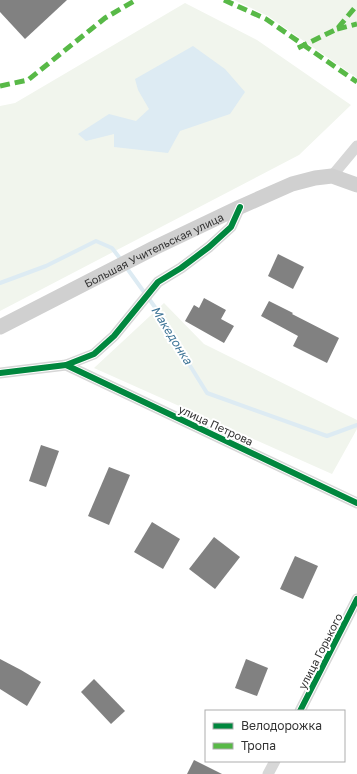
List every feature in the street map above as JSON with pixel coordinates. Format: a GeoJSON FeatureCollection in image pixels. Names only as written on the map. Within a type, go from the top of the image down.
{"type":"FeatureCollection","features":[{"type":"Feature","properties":{"kind":"main road","name":"Большая Учительская улица"},"geometry":{"type":"LineString","coordinates":[[0,327],[154,248],[292,184],[314,178],[332,176],[357,186]]}},
{"type":"Feature","properties":{"kind":"street"},"geometry":{"type":"LineString","coordinates":[[332,176],[357,146]]}},
{"type":"Feature","properties":{"kind":"street"},"geometry":{"type":"LineString","coordinates":[[0,373],[66,365],[94,354],[114,336],[158,282],[181,268],[209,247],[231,227],[240,207]]}},
{"type":"Feature","properties":{"kind":"street","name":"улица Петрова"},"geometry":{"type":"LineString","coordinates":[[66,365],[357,503]]}},
{"type":"Feature","properties":{"kind":"street","name":"улица Горького"},"geometry":{"type":"LineString","coordinates":[[301,710],[357,599]]}},
{"type":"Feature","properties":{"kind":"street"},"geometry":{"type":"LineString","coordinates":[[268,774],[274,762]]}},
{"type":"Feature","properties":{"kind":"shaded area"},"geometry":{"type":"Polygon","coordinates":[[[234,0],[357,0],[357,78],[268,16],[234,0]]]}},
{"type":"Feature","properties":{"kind":"shaded area"},"geometry":{"type":"Polygon","coordinates":[[[185,3],[257,40],[351,105],[299,155],[0,311],[0,106],[15,103],[185,3]]]}},
{"type":"Feature","properties":{"kind":"shaded area"},"geometry":{"type":"Polygon","coordinates":[[[193,46],[225,69],[245,92],[230,114],[180,131],[168,153],[114,147],[114,134],[86,141],[78,134],[109,114],[136,121],[149,109],[138,90],[135,79],[193,46]]]}},
{"type":"Feature","properties":{"kind":"shaded area"},"geometry":{"type":"Polygon","coordinates":[[[164,303],[204,344],[357,420],[357,429],[332,474],[94,368],[164,303]]]}},
{"type":"Feature","properties":{"kind":"building"},"geometry":{"type":"Polygon","coordinates":[[[0,0],[67,0],[25,39],[0,12],[0,0]]]}},
{"type":"Feature","properties":{"kind":"building"},"geometry":{"type":"Polygon","coordinates":[[[278,254],[304,267],[293,289],[268,276],[278,254]]]}},
{"type":"Feature","properties":{"kind":"building"},"geometry":{"type":"Polygon","coordinates":[[[204,298],[226,310],[221,319],[234,326],[224,343],[185,321],[194,305],[199,308],[204,298]]]}},
{"type":"Feature","properties":{"kind":"building"},"geometry":{"type":"Polygon","coordinates":[[[269,301],[339,338],[327,363],[293,346],[298,336],[261,316],[269,301]]]}},
{"type":"Feature","properties":{"kind":"building"},"geometry":{"type":"Polygon","coordinates":[[[41,445],[59,451],[46,487],[29,481],[41,445]]]}},
{"type":"Feature","properties":{"kind":"building"},"geometry":{"type":"Polygon","coordinates":[[[109,467],[130,475],[109,525],[88,516],[109,467]]]}},
{"type":"Feature","properties":{"kind":"building"},"geometry":{"type":"Polygon","coordinates":[[[152,522],[180,539],[163,569],[134,552],[152,522]]]}},
{"type":"Feature","properties":{"kind":"building"},"geometry":{"type":"Polygon","coordinates":[[[214,537],[240,557],[215,589],[189,569],[214,537]]]}},
{"type":"Feature","properties":{"kind":"building"},"geometry":{"type":"Polygon","coordinates":[[[295,556],[318,566],[303,599],[280,589],[295,556]]]}},
{"type":"Feature","properties":{"kind":"building"},"geometry":{"type":"Polygon","coordinates":[[[0,659],[41,682],[27,706],[0,689],[0,659]]]}},
{"type":"Feature","properties":{"kind":"building"},"geometry":{"type":"Polygon","coordinates":[[[246,659],[268,668],[257,696],[235,688],[246,659]]]}},
{"type":"Feature","properties":{"kind":"building"},"geometry":{"type":"Polygon","coordinates":[[[94,679],[125,711],[111,724],[81,692],[94,679]]]}},
{"type":"Feature","properties":{"kind":"building"},"geometry":{"type":"Polygon","coordinates":[[[194,760],[222,774],[187,774],[194,760]]]}},
{"type":"Feature","properties":{"kind":"waterway","name":"Македонка"},"geometry":{"type":"LineString","coordinates":[[0,283],[46,266],[96,241],[112,248],[122,261]]}},
{"type":"Feature","properties":{"kind":"waterway","name":"Македонка"},"geometry":{"type":"LineString","coordinates":[[126,267],[157,310],[207,393],[327,436],[357,425]]}},
{"type":"Feature","properties":{"kind":"marked path"},"geometry":{"type":"LineString","coordinates":[[0,86],[28,80],[105,18],[136,0]]}},
{"type":"Feature","properties":{"kind":"marked path"},"geometry":{"type":"LineString","coordinates":[[224,0],[266,19],[357,82]]}},
{"type":"Feature","properties":{"kind":"marked path"},"geometry":{"type":"LineString","coordinates":[[298,48],[337,29],[357,5]]}},
{"type":"Feature","properties":{"kind":"marked path"},"geometry":{"type":"LineString","coordinates":[[337,29],[357,24]]}},
{"type":"Feature","properties":{"kind":"cycle path"},"geometry":{"type":"LineString","coordinates":[[0,373],[66,365],[94,354],[114,336],[158,282],[181,268],[209,247],[231,227],[240,207]]}},
{"type":"Feature","properties":{"kind":"cycle path"},"geometry":{"type":"LineString","coordinates":[[66,365],[357,503]]}},
{"type":"Feature","properties":{"kind":"cycle path"},"geometry":{"type":"LineString","coordinates":[[301,710],[357,599]]}}]}
